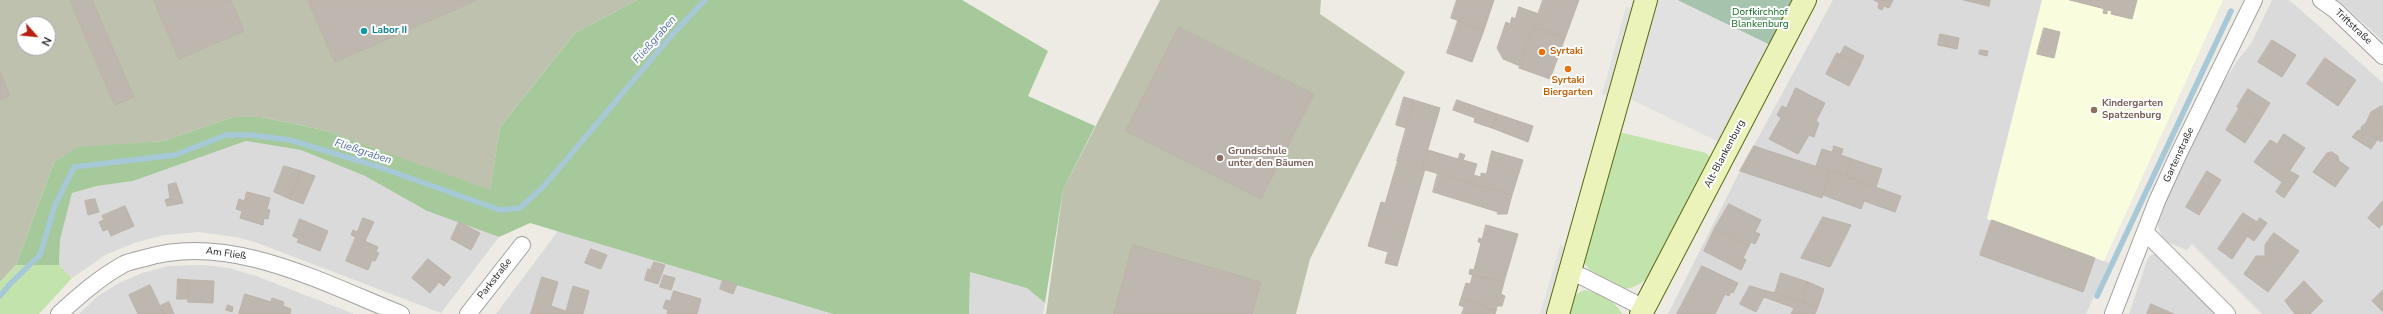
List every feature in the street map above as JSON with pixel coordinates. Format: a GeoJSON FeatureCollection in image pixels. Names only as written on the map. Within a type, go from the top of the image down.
{"type":"FeatureCollection","features":[{"type":"Feature","properties":{"kind":"main road"},"geometry":{"type":"LineString","coordinates":[[1558,314],[1646,0]]}},
{"type":"Feature","properties":{"kind":"main road","name":"Alt-Blankenburg"},"geometry":{"type":"LineString","coordinates":[[1642,311],[1805,0]]}},
{"type":"Feature","properties":{"kind":"street","name":"Gartenstraße"},"geometry":{"type":"LineString","coordinates":[[2113,314],[2146,234],[2157,201],[2254,0]]}},
{"type":"Feature","properties":{"kind":"street","name":"Triftstraße"},"geometry":{"type":"LineString","coordinates":[[2320,0],[2335,10],[2383,56]]}},
{"type":"Feature","properties":{"kind":"street"},"geometry":{"type":"LineString","coordinates":[[2146,234],[2227,314]]}},
{"type":"Feature","properties":{"kind":"street","name":"Parkstraße"},"geometry":{"type":"LineString","coordinates":[[468,314],[522,245]]}},
{"type":"Feature","properties":{"kind":"street","name":"Am Fließ"},"geometry":{"type":"LineString","coordinates":[[59,314],[89,286],[126,264],[159,254],[195,250],[230,252],[266,261],[401,314]]}},
{"type":"Feature","properties":{"kind":"street","name":"Alt-Blankenburg"},"geometry":{"type":"LineString","coordinates":[[1570,272],[1583,276],[1642,311]]}},
{"type":"Feature","properties":{"kind":"shaded area"},"geometry":{"type":"Polygon","coordinates":[[[0,0],[637,0],[575,33],[500,127],[490,191],[328,131],[261,117],[233,117],[163,141],[78,148],[54,162],[16,265],[0,282],[0,0]]]}},
{"type":"Feature","properties":{"kind":"shaded area","name":"Grundschule unter den Bäumen"},"geometry":{"type":"Polygon","coordinates":[[[1160,0],[1321,0],[1320,14],[1405,72],[1310,259],[1296,314],[1046,314],[1063,190],[1160,0]]]}},
{"type":"Feature","properties":{"kind":"shaded area"},"geometry":{"type":"Polygon","coordinates":[[[1654,0],[1677,0],[1770,45],[1719,142],[1626,97],[1654,0]]]}},
{"type":"Feature","properties":{"kind":"shaded area"},"geometry":{"type":"Polygon","coordinates":[[[1833,0],[2042,0],[1987,219],[2109,263],[2086,314],[1668,314],[1740,171],[1833,0]]]}},
{"type":"Feature","properties":{"kind":"shaded area","name":"Kindergarten Spatzenburg"},"geometry":{"type":"Polygon","coordinates":[[[2042,0],[2223,0],[2104,261],[1987,219],[2042,0]]]}},
{"type":"Feature","properties":{"kind":"shaded area"},"geometry":{"type":"Polygon","coordinates":[[[2272,0],[2288,0],[2294,4],[2383,83],[2383,314],[2262,314],[2192,244],[2187,250],[2167,242],[2161,235],[2158,225],[2159,212],[2205,113],[2237,61],[2251,44],[2272,0]]]}},
{"type":"Feature","properties":{"kind":"shaded area"},"geometry":{"type":"Polygon","coordinates":[[[2336,0],[2383,0],[2383,41],[2347,8],[2336,0]]]}},
{"type":"Feature","properties":{"kind":"shaded area"},"geometry":{"type":"Polygon","coordinates":[[[1626,7],[1632,8],[1607,96],[1602,94],[1626,7]]]}},
{"type":"Feature","properties":{"kind":"shaded area"},"geometry":{"type":"Polygon","coordinates":[[[246,141],[301,150],[365,176],[427,211],[499,237],[441,313],[255,242],[235,237],[199,232],[164,235],[134,243],[107,254],[72,278],[59,265],[60,240],[72,193],[97,186],[133,181],[246,141]]]}},
{"type":"Feature","properties":{"kind":"shaded area"},"geometry":{"type":"Polygon","coordinates":[[[558,231],[756,290],[833,314],[496,314],[558,231]]]}},
{"type":"Feature","properties":{"kind":"shaded area"},"geometry":{"type":"Polygon","coordinates":[[[1560,245],[1565,247],[1546,314],[1540,314],[1560,245]]]}},
{"type":"Feature","properties":{"kind":"shaded area"},"geometry":{"type":"Polygon","coordinates":[[[2155,254],[2162,257],[2219,314],[2129,314],[2147,260],[2150,256],[2155,254]]]}},
{"type":"Feature","properties":{"kind":"shaded area"},"geometry":{"type":"Polygon","coordinates":[[[203,265],[228,268],[256,276],[354,314],[79,314],[98,296],[119,283],[142,273],[169,266],[203,265]]]}},
{"type":"Feature","properties":{"kind":"shaded area"},"geometry":{"type":"Polygon","coordinates":[[[970,272],[1028,288],[1045,303],[1043,314],[969,314],[970,272]]]}},
{"type":"Feature","properties":{"kind":"green space"},"geometry":{"type":"Polygon","coordinates":[[[637,0],[962,0],[1048,51],[1028,96],[1095,126],[1063,190],[1045,303],[1027,288],[970,272],[969,314],[833,314],[530,223],[499,237],[427,211],[365,176],[301,150],[246,141],[133,181],[97,186],[72,193],[60,240],[59,265],[16,265],[54,162],[78,147],[163,141],[233,117],[261,117],[328,131],[490,190],[500,127],[575,33],[637,0]]]}},
{"type":"Feature","properties":{"kind":"green space","name":"Dorfkirchhof Blankenburg"},"geometry":{"type":"Polygon","coordinates":[[[1677,0],[1792,0],[1770,45],[1677,0]]]}},
{"type":"Feature","properties":{"kind":"green space"},"geometry":{"type":"Polygon","coordinates":[[[1619,132],[1706,153],[1710,157],[1646,279],[1629,288],[1618,287],[1600,278],[1591,271],[1584,262],[1619,132]]]}},
{"type":"Feature","properties":{"kind":"green space"},"geometry":{"type":"Polygon","coordinates":[[[16,265],[59,265],[72,278],[39,314],[0,314],[0,282],[16,265]]]}},
{"type":"Feature","properties":{"kind":"green space"},"geometry":{"type":"Polygon","coordinates":[[[1584,290],[1595,293],[1611,301],[1622,314],[1565,314],[1571,297],[1584,290]]]}},
{"type":"Feature","properties":{"kind":"building"},"geometry":{"type":"Polygon","coordinates":[[[70,0],[92,0],[134,97],[115,105],[70,0]]]}},
{"type":"Feature","properties":{"kind":"building"},"geometry":{"type":"Polygon","coordinates":[[[154,0],[231,0],[244,31],[179,59],[154,0]]]}},
{"type":"Feature","properties":{"kind":"building","name":"Labor II"},"geometry":{"type":"Polygon","coordinates":[[[308,0],[477,0],[335,62],[308,0]]]}},
{"type":"Feature","properties":{"kind":"building"},"geometry":{"type":"Polygon","coordinates":[[[1457,0],[1494,0],[1484,30],[1451,18],[1457,0]]]}},
{"type":"Feature","properties":{"kind":"building"},"geometry":{"type":"Polygon","coordinates":[[[1543,0],[1579,0],[1565,38],[1534,27],[1543,0]]]}},
{"type":"Feature","properties":{"kind":"building"},"geometry":{"type":"Polygon","coordinates":[[[1874,0],[1893,0],[1889,8],[1884,6],[1882,10],[1878,8],[1879,3],[1874,0]]]}},
{"type":"Feature","properties":{"kind":"building"},"geometry":{"type":"Polygon","coordinates":[[[1964,0],[1990,0],[1989,6],[1964,0]]]}},
{"type":"Feature","properties":{"kind":"building"},"geometry":{"type":"Polygon","coordinates":[[[2070,0],[2137,0],[2132,19],[2111,14],[2112,11],[2107,10],[2107,14],[2103,13],[2104,9],[2070,0]]]}},
{"type":"Feature","properties":{"kind":"building"},"geometry":{"type":"Polygon","coordinates":[[[1519,7],[1539,14],[1520,66],[1503,59],[1497,48],[1506,22],[1510,24],[1512,17],[1515,19],[1519,7]]]}},
{"type":"Feature","properties":{"kind":"building"},"geometry":{"type":"Polygon","coordinates":[[[1458,21],[1484,30],[1472,62],[1447,53],[1458,21]]]}},
{"type":"Feature","properties":{"kind":"building"},"geometry":{"type":"Polygon","coordinates":[[[1179,27],[1314,94],[1261,199],[1126,131],[1179,27]]]}},
{"type":"Feature","properties":{"kind":"building","name":"Syrtaki"},"geometry":{"type":"Polygon","coordinates":[[[1534,27],[1565,38],[1550,79],[1519,68],[1534,27]]]}},
{"type":"Feature","properties":{"kind":"building"},"geometry":{"type":"Polygon","coordinates":[[[2044,28],[2060,32],[2054,58],[2037,54],[2044,28]]]}},
{"type":"Feature","properties":{"kind":"building"},"geometry":{"type":"Polygon","coordinates":[[[1940,34],[1959,38],[1957,49],[1938,45],[1940,34]]]}},
{"type":"Feature","properties":{"kind":"building"},"geometry":{"type":"Polygon","coordinates":[[[2272,40],[2296,55],[2282,77],[2258,62],[2272,40]]]}},
{"type":"Feature","properties":{"kind":"building"},"geometry":{"type":"Polygon","coordinates":[[[1845,46],[1864,56],[1860,65],[1840,55],[1845,46]]]}},
{"type":"Feature","properties":{"kind":"building"},"geometry":{"type":"Polygon","coordinates":[[[1980,50],[1988,51],[1987,56],[1979,54],[1980,50]]]}},
{"type":"Feature","properties":{"kind":"building"},"geometry":{"type":"Polygon","coordinates":[[[1837,53],[1860,65],[1849,86],[1826,74],[1837,53]]]}},
{"type":"Feature","properties":{"kind":"building"},"geometry":{"type":"Polygon","coordinates":[[[2325,58],[2356,80],[2338,106],[2307,84],[2325,58]]]}},
{"type":"Feature","properties":{"kind":"building"},"geometry":{"type":"Polygon","coordinates":[[[0,72],[10,95],[0,100],[0,72]]]}},
{"type":"Feature","properties":{"kind":"building"},"geometry":{"type":"Polygon","coordinates":[[[1796,88],[1825,103],[1816,121],[1819,123],[1814,137],[1809,135],[1798,154],[1769,139],[1781,118],[1777,115],[1782,106],[1786,108],[1796,88]]]}},
{"type":"Feature","properties":{"kind":"building"},"geometry":{"type":"Polygon","coordinates":[[[2248,89],[2270,103],[2259,121],[2237,107],[2248,89]]]}},
{"type":"Feature","properties":{"kind":"building"},"geometry":{"type":"Polygon","coordinates":[[[1404,97],[1414,100],[1406,128],[1396,125],[1404,97]]]}},
{"type":"Feature","properties":{"kind":"building"},"geometry":{"type":"Polygon","coordinates":[[[1414,100],[1440,108],[1422,169],[1397,161],[1414,100]]]}},
{"type":"Feature","properties":{"kind":"building"},"geometry":{"type":"Polygon","coordinates":[[[1457,100],[1497,114],[1492,128],[1474,122],[1475,118],[1453,110],[1457,100]]]}},
{"type":"Feature","properties":{"kind":"building"},"geometry":{"type":"Polygon","coordinates":[[[2382,106],[2383,139],[2381,142],[2369,133],[2362,131],[2361,127],[2366,123],[2371,112],[2382,106]]]}},
{"type":"Feature","properties":{"kind":"building"},"geometry":{"type":"Polygon","coordinates":[[[2239,109],[2259,121],[2245,143],[2226,130],[2239,109]]]}},
{"type":"Feature","properties":{"kind":"building"},"geometry":{"type":"Polygon","coordinates":[[[1497,114],[1533,126],[1528,142],[1492,128],[1497,114]]]}},
{"type":"Feature","properties":{"kind":"building"},"geometry":{"type":"Polygon","coordinates":[[[2361,130],[2378,139],[2371,149],[2352,137],[2357,131],[2361,130]]]}},
{"type":"Feature","properties":{"kind":"building"},"geometry":{"type":"Polygon","coordinates":[[[2284,134],[2305,148],[2282,182],[2254,162],[2270,140],[2277,144],[2284,134]]]}},
{"type":"Feature","properties":{"kind":"building"},"geometry":{"type":"Polygon","coordinates":[[[1754,146],[1830,171],[1822,198],[1740,171],[1754,146]]]}},
{"type":"Feature","properties":{"kind":"building"},"geometry":{"type":"Polygon","coordinates":[[[1834,146],[1843,149],[1841,155],[1852,159],[1846,176],[1816,166],[1822,149],[1832,152],[1834,146]]]}},
{"type":"Feature","properties":{"kind":"building"},"geometry":{"type":"Polygon","coordinates":[[[1428,150],[1458,159],[1460,153],[1465,155],[1463,160],[1477,164],[1471,183],[1422,169],[1428,150]]]}},
{"type":"Feature","properties":{"kind":"building"},"geometry":{"type":"Polygon","coordinates":[[[1492,151],[1523,160],[1512,195],[1471,183],[1473,175],[1481,177],[1481,173],[1486,174],[1492,151]]]}},
{"type":"Feature","properties":{"kind":"building"},"geometry":{"type":"Polygon","coordinates":[[[2332,152],[2338,156],[2339,161],[2349,168],[2335,187],[2313,172],[2327,153],[2332,152]]]}},
{"type":"Feature","properties":{"kind":"building"},"geometry":{"type":"Polygon","coordinates":[[[1852,159],[1882,169],[1876,187],[1846,176],[1852,159]]]}},
{"type":"Feature","properties":{"kind":"building"},"geometry":{"type":"Polygon","coordinates":[[[1398,161],[1425,169],[1397,266],[1385,263],[1388,252],[1368,246],[1381,202],[1385,203],[1398,161]]]}},
{"type":"Feature","properties":{"kind":"building"},"geometry":{"type":"Polygon","coordinates":[[[284,166],[301,171],[290,199],[274,192],[284,166]]]}},
{"type":"Feature","properties":{"kind":"building"},"geometry":{"type":"Polygon","coordinates":[[[301,171],[315,176],[303,204],[290,199],[301,171]]]}},
{"type":"Feature","properties":{"kind":"building"},"geometry":{"type":"Polygon","coordinates":[[[1830,171],[1901,196],[1895,212],[1864,201],[1861,209],[1823,195],[1830,171]]]}},
{"type":"Feature","properties":{"kind":"building"},"geometry":{"type":"Polygon","coordinates":[[[2207,171],[2221,180],[2199,215],[2186,207],[2207,171]]]}},
{"type":"Feature","properties":{"kind":"building"},"geometry":{"type":"Polygon","coordinates":[[[2290,171],[2299,176],[2284,198],[2276,192],[2290,171]]]}},
{"type":"Feature","properties":{"kind":"building"},"geometry":{"type":"Polygon","coordinates":[[[1438,173],[1512,195],[1507,214],[1497,214],[1498,212],[1433,192],[1438,173]]]}},
{"type":"Feature","properties":{"kind":"building"},"geometry":{"type":"Polygon","coordinates":[[[176,183],[183,203],[167,206],[165,200],[170,198],[168,185],[176,183]]]}},
{"type":"Feature","properties":{"kind":"building"},"geometry":{"type":"Polygon","coordinates":[[[247,192],[270,198],[267,209],[270,210],[268,219],[264,218],[263,225],[240,218],[242,211],[236,209],[239,199],[244,201],[247,192]]]}},
{"type":"Feature","properties":{"kind":"building"},"geometry":{"type":"Polygon","coordinates":[[[95,199],[99,212],[88,215],[85,201],[95,199]]]}},
{"type":"Feature","properties":{"kind":"building"},"geometry":{"type":"Polygon","coordinates":[[[2383,201],[2383,223],[2379,228],[2368,218],[2383,201]]]}},
{"type":"Feature","properties":{"kind":"building"},"geometry":{"type":"Polygon","coordinates":[[[1729,204],[1761,220],[1755,232],[1760,234],[1755,244],[1751,242],[1749,246],[1715,228],[1729,204]]]}},
{"type":"Feature","properties":{"kind":"building"},"geometry":{"type":"Polygon","coordinates":[[[125,206],[134,226],[111,236],[108,229],[103,231],[99,222],[104,220],[102,216],[125,206]]]}},
{"type":"Feature","properties":{"kind":"building"},"geometry":{"type":"Polygon","coordinates":[[[2243,213],[2257,222],[2232,259],[2218,249],[2243,213]]]}},
{"type":"Feature","properties":{"kind":"building"},"geometry":{"type":"Polygon","coordinates":[[[1823,217],[1851,225],[1830,267],[1801,258],[1823,217]]]}},
{"type":"Feature","properties":{"kind":"building"},"geometry":{"type":"Polygon","coordinates":[[[363,218],[374,222],[365,241],[351,235],[353,230],[357,232],[363,218]]]}},
{"type":"Feature","properties":{"kind":"building"},"geometry":{"type":"Polygon","coordinates":[[[2260,218],[2267,223],[2254,241],[2247,236],[2260,218]]]}},
{"type":"Feature","properties":{"kind":"building"},"geometry":{"type":"Polygon","coordinates":[[[300,219],[328,231],[320,251],[297,242],[299,239],[293,236],[300,219]]]}},
{"type":"Feature","properties":{"kind":"building"},"geometry":{"type":"Polygon","coordinates":[[[1992,220],[2095,258],[2083,292],[1980,255],[1992,220]]]}},
{"type":"Feature","properties":{"kind":"building"},"geometry":{"type":"Polygon","coordinates":[[[459,222],[480,233],[471,250],[451,239],[459,222]]]}},
{"type":"Feature","properties":{"kind":"building"},"geometry":{"type":"Polygon","coordinates":[[[1486,225],[1518,234],[1504,282],[1469,274],[1470,269],[1474,270],[1481,243],[1478,242],[1479,238],[1482,239],[1486,225]]]}},
{"type":"Feature","properties":{"kind":"building"},"geometry":{"type":"Polygon","coordinates":[[[1715,228],[1749,246],[1743,258],[1746,260],[1741,270],[1704,251],[1715,228]]]}},
{"type":"Feature","properties":{"kind":"building"},"geometry":{"type":"Polygon","coordinates":[[[2274,233],[2299,251],[2268,292],[2244,274],[2256,256],[2265,256],[2265,245],[2274,233]]]}},
{"type":"Feature","properties":{"kind":"building"},"geometry":{"type":"Polygon","coordinates":[[[356,237],[378,247],[376,252],[379,253],[375,261],[372,260],[368,270],[346,261],[356,237]]]}},
{"type":"Feature","properties":{"kind":"building"},"geometry":{"type":"Polygon","coordinates":[[[1133,245],[1261,282],[1252,314],[1114,314],[1133,245]]]}},
{"type":"Feature","properties":{"kind":"building"},"geometry":{"type":"Polygon","coordinates":[[[591,249],[607,255],[601,269],[585,263],[591,249]]]}},
{"type":"Feature","properties":{"kind":"building"},"geometry":{"type":"Polygon","coordinates":[[[428,259],[451,277],[444,286],[439,282],[430,293],[412,278],[428,259]]]}},
{"type":"Feature","properties":{"kind":"building"},"geometry":{"type":"Polygon","coordinates":[[[654,262],[665,265],[662,273],[651,270],[654,262]]]}},
{"type":"Feature","properties":{"kind":"building"},"geometry":{"type":"Polygon","coordinates":[[[1702,266],[1738,283],[1733,293],[1731,292],[1729,296],[1725,294],[1715,314],[1677,314],[1702,266]]]}},
{"type":"Feature","properties":{"kind":"building"},"geometry":{"type":"Polygon","coordinates":[[[648,269],[662,273],[658,284],[645,280],[648,269]]]}},
{"type":"Feature","properties":{"kind":"building"},"geometry":{"type":"Polygon","coordinates":[[[1781,273],[1808,282],[1802,302],[1775,293],[1781,273]]]}},
{"type":"Feature","properties":{"kind":"building"},"geometry":{"type":"Polygon","coordinates":[[[664,275],[675,278],[671,290],[660,287],[664,275]]]}},
{"type":"Feature","properties":{"kind":"building"},"geometry":{"type":"Polygon","coordinates":[[[1473,275],[1504,282],[1501,294],[1505,296],[1502,306],[1497,306],[1496,311],[1467,300],[1464,307],[1459,305],[1466,283],[1470,284],[1473,275]]]}},
{"type":"Feature","properties":{"kind":"building"},"geometry":{"type":"Polygon","coordinates":[[[542,277],[558,282],[551,306],[566,311],[573,286],[589,291],[583,314],[531,314],[542,277]]]}},
{"type":"Feature","properties":{"kind":"building"},"geometry":{"type":"Polygon","coordinates":[[[178,279],[189,280],[188,299],[177,299],[178,279]]]}},
{"type":"Feature","properties":{"kind":"building"},"geometry":{"type":"Polygon","coordinates":[[[189,280],[214,281],[213,303],[188,302],[189,280]]]}},
{"type":"Feature","properties":{"kind":"building"},"geometry":{"type":"Polygon","coordinates":[[[723,280],[737,284],[733,294],[720,289],[723,280]]]}},
{"type":"Feature","properties":{"kind":"building"},"geometry":{"type":"Polygon","coordinates":[[[2304,281],[2323,301],[2310,314],[2295,314],[2285,301],[2304,281]]]}},
{"type":"Feature","properties":{"kind":"building"},"geometry":{"type":"Polygon","coordinates":[[[1808,282],[1824,289],[1818,307],[1802,302],[1808,282]]]}},
{"type":"Feature","properties":{"kind":"building"},"geometry":{"type":"Polygon","coordinates":[[[150,285],[164,314],[138,314],[129,295],[150,285]]]}},
{"type":"Feature","properties":{"kind":"building"},"geometry":{"type":"Polygon","coordinates":[[[1750,286],[1767,291],[1756,312],[1740,304],[1750,286]]]}},
{"type":"Feature","properties":{"kind":"building"},"geometry":{"type":"Polygon","coordinates":[[[2383,290],[2383,312],[2372,301],[2383,290]]]}},
{"type":"Feature","properties":{"kind":"building"},"geometry":{"type":"Polygon","coordinates":[[[674,291],[701,299],[697,314],[667,314],[668,310],[663,308],[666,300],[670,301],[674,291]]]}},
{"type":"Feature","properties":{"kind":"building"},"geometry":{"type":"Polygon","coordinates":[[[1767,291],[1818,307],[1815,314],[1791,314],[1794,308],[1764,297],[1767,291]]]}},
{"type":"Feature","properties":{"kind":"building"},"geometry":{"type":"Polygon","coordinates":[[[245,294],[271,302],[272,298],[284,302],[283,306],[291,309],[290,314],[239,314],[245,294]]]}},
{"type":"Feature","properties":{"kind":"building"},"geometry":{"type":"Polygon","coordinates":[[[1467,300],[1496,311],[1495,314],[1462,314],[1467,300]]]}},
{"type":"Feature","properties":{"kind":"building"},"geometry":{"type":"Polygon","coordinates":[[[169,302],[174,314],[164,314],[160,306],[169,302]]]}},
{"type":"Feature","properties":{"kind":"building"},"geometry":{"type":"Polygon","coordinates":[[[2151,304],[2174,314],[2147,314],[2151,304]]]}},
{"type":"Feature","properties":{"kind":"building"},"geometry":{"type":"Polygon","coordinates":[[[228,305],[233,307],[232,312],[226,310],[228,305]]]}},
{"type":"Feature","properties":{"kind":"waterway","name":"Fließgraben"},"geometry":{"type":"LineString","coordinates":[[0,296],[10,284],[40,255],[55,205],[74,167],[175,155],[226,135],[251,135],[290,140],[376,166],[500,210],[520,208],[544,186],[671,36],[705,0]]}},
{"type":"Feature","properties":{"kind":"waterway"},"geometry":{"type":"LineString","coordinates":[[2097,296],[2231,11]]}},
{"type":"Feature","properties":{"kind":"place","name":"Labor II"},"geometry":{"type":"Point","coordinates":[364,31]}},
{"type":"Feature","properties":{"kind":"place","name":"Syrtaki"},"geometry":{"type":"Point","coordinates":[1542,52]}},
{"type":"Feature","properties":{"kind":"place","name":"Syrtaki Biergarten"},"geometry":{"type":"Point","coordinates":[1568,69]}},
{"type":"Feature","properties":{"kind":"place","name":"Kindergarten Spatzenburg"},"geometry":{"type":"Point","coordinates":[2094,110]}},
{"type":"Feature","properties":{"kind":"place","name":"Grundschule unter den Bäumen"},"geometry":{"type":"Point","coordinates":[1220,158]}}]}
